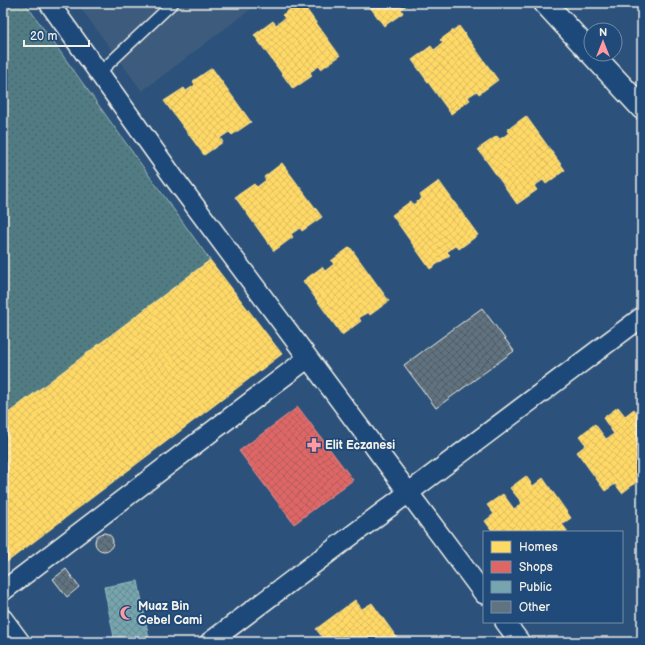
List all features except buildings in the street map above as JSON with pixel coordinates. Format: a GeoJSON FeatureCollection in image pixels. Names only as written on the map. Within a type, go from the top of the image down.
{"type":"FeatureCollection","features":[{"type":"Feature","properties":{"kind":"street"},"geometry":{"type":"LineString","coordinates":[[49,3],[174,178],[483,593]]}},
{"type":"Feature","properties":{"kind":"street"},"geometry":{"type":"LineString","coordinates":[[545,3],[583,43]]}},
{"type":"Feature","properties":{"kind":"street"},"geometry":{"type":"LineString","coordinates":[[600,62],[642,108]]}},
{"type":"Feature","properties":{"kind":"street"},"geometry":{"type":"LineString","coordinates":[[210,642],[642,317]]}},
{"type":"Feature","properties":{"kind":"street"},"geometry":{"type":"LineString","coordinates":[[3,591],[308,358]]}},
{"type":"Feature","properties":{"kind":"street"},"geometry":{"type":"LineString","coordinates":[[3,619],[20,642]]}},
{"type":"Feature","properties":{"kind":"street"},"geometry":{"type":"LineString","coordinates":[[506,623],[520,642]]}},
{"type":"Feature","properties":{"kind":"lane"},"geometry":{"type":"LineString","coordinates":[[99,73],[173,3]]}},
{"type":"Feature","properties":{"kind":"shaded area"},"geometry":{"type":"Polygon","coordinates":[[[77,3],[259,3],[142,91],[77,3]]]}},
{"type":"Feature","properties":{"kind":"green space"},"geometry":{"type":"Polygon","coordinates":[[[3,3],[25,3],[210,260],[3,417],[3,3]]]}},
{"type":"Feature","properties":{"kind":"place","name":"Elit Eczanesi"},"geometry":{"type":"Point","coordinates":[314,445]}},
{"type":"Feature","properties":{"kind":"place","name":"Muaz Bin Cebel Cami"},"geometry":{"type":"Point","coordinates":[127,613]}}]}
